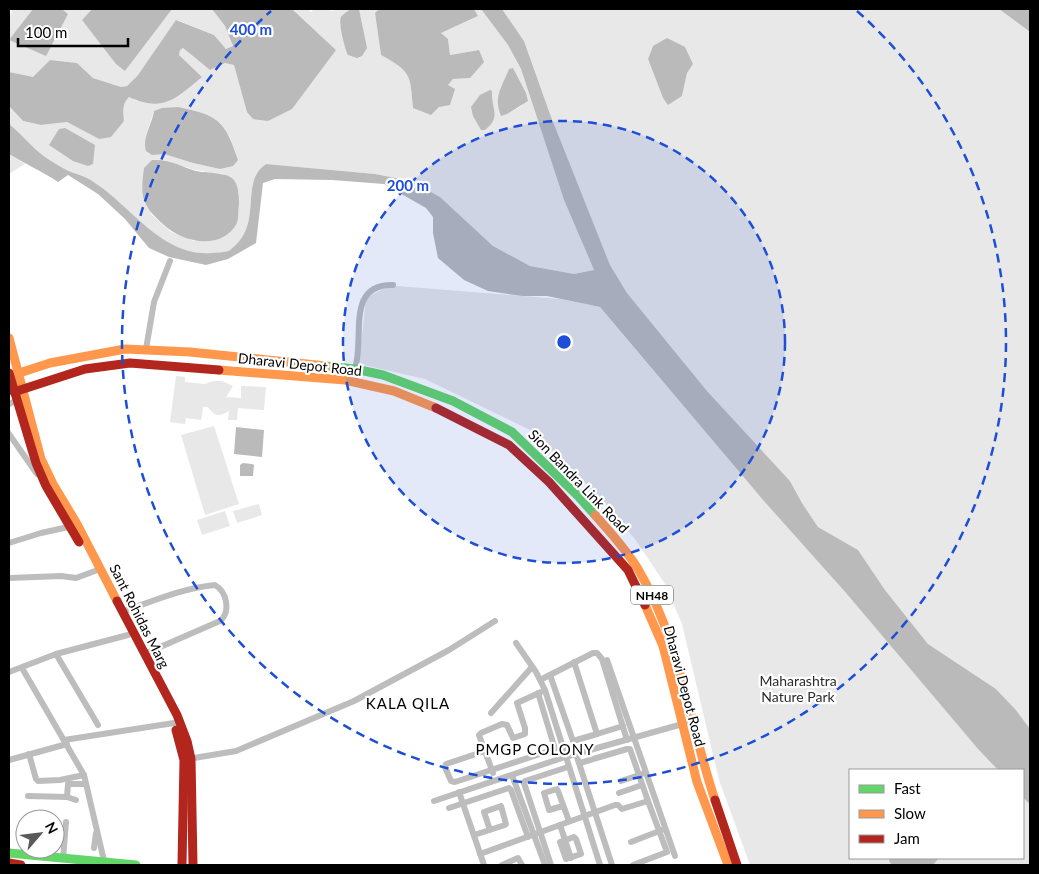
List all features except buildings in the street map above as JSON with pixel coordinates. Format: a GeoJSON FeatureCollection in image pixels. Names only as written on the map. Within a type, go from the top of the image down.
{"type":"FeatureCollection","features":[{"type":"Feature","properties":{"kind":"main road"},"geometry":{"type":"LineString","coordinates":[[9,338],[19,373]]}},
{"type":"Feature","properties":{"kind":"main road","name":"Sion Bandra Link Road"},"geometry":{"type":"LineString","coordinates":[[9,374],[19,373],[50,363],[125,349],[206,354],[354,369],[383,375],[453,401],[512,432],[578,496],[638,568],[672,641],[703,764],[737,865]]}},
{"type":"Feature","properties":{"kind":"main road"},"geometry":{"type":"LineString","coordinates":[[205,368],[206,354]]}},
{"type":"Feature","properties":{"kind":"main road"},"geometry":{"type":"LineString","coordinates":[[237,371],[239,358]]}},
{"type":"Feature","properties":{"kind":"main road","name":"Dharavi Depot Road"},"geometry":{"type":"LineString","coordinates":[[14,392],[85,370],[118,364],[143,363],[345,380],[394,391],[448,413],[509,445],[549,482],[628,570],[647,605],[663,646],[697,782],[728,865]]}},
{"type":"Feature","properties":{"kind":"main road","name":"Sant Rohidas Marg"},"geometry":{"type":"LineString","coordinates":[[19,373],[41,459],[128,635],[177,715],[187,741],[182,865]]}},
{"type":"Feature","properties":{"kind":"main road"},"geometry":{"type":"LineString","coordinates":[[9,374],[14,392]]}},
{"type":"Feature","properties":{"kind":"main road","name":"Sant Rohidas Marg"},"geometry":{"type":"LineString","coordinates":[[14,392],[13,403],[46,486],[74,525]]}},
{"type":"Feature","properties":{"kind":"main road","name":"Sant Rohidas Marg"},"geometry":{"type":"LineString","coordinates":[[94,566],[122,612],[144,654],[174,723],[187,759],[193,865]]}},
{"type":"Feature","properties":{"kind":"main road"},"geometry":{"type":"LineString","coordinates":[[64,859],[105,864],[136,865]]}},
{"type":"Feature","properties":{"kind":"main road"},"geometry":{"type":"LineString","coordinates":[[9,863],[21,865]]}},
{"type":"Feature","properties":{"kind":"street"},"geometry":{"type":"LineString","coordinates":[[146,349],[154,302],[170,261]]}},
{"type":"Feature","properties":{"kind":"street"},"geometry":{"type":"LineString","coordinates":[[354,369],[358,361],[361,307],[364,297],[375,287],[393,285]]}},
{"type":"Feature","properties":{"kind":"street"},"geometry":{"type":"LineString","coordinates":[[10,439],[46,486]]}},
{"type":"Feature","properties":{"kind":"street"},"geometry":{"type":"LineString","coordinates":[[9,543],[42,532],[74,525]]}},
{"type":"Feature","properties":{"kind":"street"},"geometry":{"type":"LineString","coordinates":[[9,578],[61,576],[76,578],[94,566]]}},
{"type":"Feature","properties":{"kind":"street"},"geometry":{"type":"LineString","coordinates":[[122,612],[169,594],[215,585],[220,590],[227,604],[227,612],[220,621],[144,654]]}},
{"type":"Feature","properties":{"kind":"street"},"geometry":{"type":"LineString","coordinates":[[187,759],[236,751],[354,701],[449,650],[495,621]]}},
{"type":"Feature","properties":{"kind":"street"},"geometry":{"type":"LineString","coordinates":[[9,672],[56,654],[128,635]]}},
{"type":"Feature","properties":{"kind":"street"},"geometry":{"type":"LineString","coordinates":[[485,751],[446,764],[445,767],[451,780],[454,782],[492,771],[555,749],[541,692],[540,680],[516,643]]}},
{"type":"Feature","properties":{"kind":"street"},"geometry":{"type":"LineString","coordinates":[[540,680],[593,653],[600,656],[627,740]]}},
{"type":"Feature","properties":{"kind":"street"},"geometry":{"type":"LineString","coordinates":[[56,654],[98,725]]}},
{"type":"Feature","properties":{"kind":"street"},"geometry":{"type":"LineString","coordinates":[[607,660],[634,737],[642,774],[642,784],[648,801],[675,856]]}},
{"type":"Feature","properties":{"kind":"street"},"geometry":{"type":"LineString","coordinates":[[574,662],[597,734]]}},
{"type":"Feature","properties":{"kind":"street"},"geometry":{"type":"LineString","coordinates":[[491,713],[532,667]]}},
{"type":"Feature","properties":{"kind":"street"},"geometry":{"type":"LineString","coordinates":[[22,668],[84,775],[105,864]]}},
{"type":"Feature","properties":{"kind":"street"},"geometry":{"type":"LineString","coordinates":[[550,674],[573,741],[623,726]]}},
{"type":"Feature","properties":{"kind":"street"},"geometry":{"type":"LineString","coordinates":[[496,780],[480,738],[481,733],[504,724],[513,738],[525,734],[517,703],[541,692]]}},
{"type":"Feature","properties":{"kind":"street"},"geometry":{"type":"LineString","coordinates":[[541,692],[565,757],[598,865]]}},
{"type":"Feature","properties":{"kind":"street"},"geometry":{"type":"LineString","coordinates":[[434,801],[565,757],[692,721]]}},
{"type":"Feature","properties":{"kind":"street"},"geometry":{"type":"LineString","coordinates":[[9,760],[66,742],[174,723]]}},
{"type":"Feature","properties":{"kind":"street"},"geometry":{"type":"LineString","coordinates":[[580,763],[629,748],[632,751],[662,830],[666,853],[633,865]]}},
{"type":"Feature","properties":{"kind":"street"},"geometry":{"type":"LineString","coordinates":[[29,754],[38,781],[60,780],[84,775]]}},
{"type":"Feature","properties":{"kind":"street"},"geometry":{"type":"LineString","coordinates":[[576,754],[612,865]]}},
{"type":"Feature","properties":{"kind":"street"},"geometry":{"type":"LineString","coordinates":[[520,796],[525,781],[568,767]]}},
{"type":"Feature","properties":{"kind":"street"},"geometry":{"type":"LineString","coordinates":[[621,781],[642,774]]}},
{"type":"Feature","properties":{"kind":"street"},"geometry":{"type":"LineString","coordinates":[[512,775],[534,834],[551,865]]}},
{"type":"Feature","properties":{"kind":"street"},"geometry":{"type":"LineString","coordinates":[[67,797],[68,784],[86,784]]}},
{"type":"Feature","properties":{"kind":"street"},"geometry":{"type":"LineString","coordinates":[[619,793],[642,784]]}},
{"type":"Feature","properties":{"kind":"street"},"geometry":{"type":"LineString","coordinates":[[450,808],[507,788],[520,796]]}},
{"type":"Feature","properties":{"kind":"street"},"geometry":{"type":"LineString","coordinates":[[459,792],[484,865]]}},
{"type":"Feature","properties":{"kind":"street"},"geometry":{"type":"LineString","coordinates":[[28,796],[67,797],[76,800]]}},
{"type":"Feature","properties":{"kind":"street"},"geometry":{"type":"LineString","coordinates":[[480,854],[615,805],[622,809],[648,801]]}},
{"type":"Feature","properties":{"kind":"street"},"geometry":{"type":"LineString","coordinates":[[563,806],[568,821]]}},
{"type":"Feature","properties":{"kind":"street"},"geometry":{"type":"LineString","coordinates":[[65,847],[67,823]]}},
{"type":"Feature","properties":{"kind":"street"},"geometry":{"type":"LineString","coordinates":[[560,824],[565,840],[571,858],[581,854],[575,837],[565,840]]}},
{"type":"Feature","properties":{"kind":"street"},"geometry":{"type":"LineString","coordinates":[[474,835],[490,830]]}},
{"type":"Feature","properties":{"kind":"street"},"geometry":{"type":"LineString","coordinates":[[630,842],[662,830]]}},
{"type":"Feature","properties":{"kind":"street"},"geometry":{"type":"LineString","coordinates":[[94,848],[97,836]]}},
{"type":"Feature","properties":{"kind":"street"},"geometry":{"type":"LineString","coordinates":[[541,846],[545,865]]}},
{"type":"Feature","properties":{"kind":"street"},"geometry":{"type":"LineString","coordinates":[[502,865],[518,858],[522,865]]}},
{"type":"Feature","properties":{"kind":"green space"},"geometry":{"type":"Polygon","coordinates":[[[13,9],[33,9],[10,40],[68,14],[62,9],[92,9],[82,20],[125,71],[171,9],[212,9],[225,26],[233,46],[226,49],[214,35],[177,20],[138,75],[127,86],[121,87],[93,78],[77,63],[50,60],[33,78],[9,72],[9,18],[13,9]]]}},
{"type":"Feature","properties":{"kind":"green space"},"geometry":{"type":"Polygon","coordinates":[[[292,9],[308,9],[311,12],[314,9],[333,11],[336,9],[351,9],[345,13],[340,24],[343,36],[363,30],[359,9],[379,9],[375,13],[381,55],[399,66],[408,76],[413,108],[448,85],[453,79],[470,78],[479,50],[450,55],[448,39],[441,33],[478,16],[474,9],[481,9],[508,45],[521,69],[564,200],[594,270],[574,274],[530,266],[493,246],[440,197],[411,181],[375,174],[266,164],[258,172],[253,182],[249,216],[240,240],[226,252],[193,252],[177,247],[161,238],[104,189],[87,178],[45,157],[9,124],[9,106],[23,121],[41,125],[67,122],[99,139],[124,121],[124,105],[129,97],[137,101],[202,77],[179,55],[180,50],[183,48],[210,70],[225,63],[234,65],[243,96],[336,50],[292,9]],[[505,79],[500,89],[507,114],[523,105],[505,79]],[[178,107],[154,111],[146,135],[164,154],[220,169],[238,160],[234,147],[224,128],[211,117],[203,113],[178,107]],[[164,160],[151,214],[171,232],[194,241],[238,222],[239,192],[224,174],[195,170],[164,160]]]}},
{"type":"Feature","properties":{"kind":"green space"},"geometry":{"type":"Polygon","coordinates":[[[502,9],[999,9],[1030,32],[1030,729],[1016,710],[996,689],[928,644],[885,590],[858,550],[818,527],[790,481],[707,391],[627,293],[610,265],[550,114],[524,41],[502,9]],[[653,46],[648,59],[663,98],[682,96],[687,73],[693,64],[653,46]]]}},
{"type":"Feature","properties":{"kind":"green space"},"geometry":{"type":"Polygon","coordinates":[[[9,154],[25,164],[9,174],[9,154]]]}},
{"type":"Feature","properties":{"kind":"green space","name":"Maharashtra Nature Park"},"geometry":{"type":"Polygon","coordinates":[[[397,286],[560,299],[600,307],[763,500],[846,593],[997,769],[849,769],[849,859],[1024,859],[1024,798],[1030,805],[1030,865],[750,865],[719,780],[682,624],[665,584],[635,539],[584,482],[530,430],[425,379],[359,364],[366,298],[383,289],[397,286]]]}},
{"type":"Feature","properties":{"kind":"green space"},"geometry":{"type":"Polygon","coordinates":[[[176,376],[185,377],[185,382],[205,384],[213,381],[222,381],[233,386],[226,397],[241,398],[241,386],[266,387],[264,410],[238,408],[237,420],[228,420],[229,411],[217,415],[208,407],[203,407],[201,420],[186,418],[185,424],[170,422],[176,376]]]}},
{"type":"Feature","properties":{"kind":"green space"},"geometry":{"type":"Polygon","coordinates":[[[214,426],[239,504],[205,515],[181,435],[214,426]]]}},
{"type":"Feature","properties":{"kind":"green space"},"geometry":{"type":"Polygon","coordinates":[[[259,504],[262,515],[237,523],[233,511],[259,504]]]}},
{"type":"Feature","properties":{"kind":"green space"},"geometry":{"type":"Polygon","coordinates":[[[225,511],[230,526],[202,535],[197,520],[225,511]]]}},
{"type":"Feature","properties":{"kind":"shaded area"},"geometry":{"type":"Polygon","coordinates":[[[33,9],[62,9],[68,14],[46,56],[9,40],[33,9]]]}},
{"type":"Feature","properties":{"kind":"shaded area"},"geometry":{"type":"Polygon","coordinates":[[[92,9],[172,9],[125,71],[116,64],[82,20],[92,9]]]}},
{"type":"Feature","properties":{"kind":"shaded area"},"geometry":{"type":"Polygon","coordinates":[[[212,9],[292,9],[336,50],[292,109],[268,121],[253,119],[247,112],[234,65],[225,63],[210,70],[183,48],[180,50],[179,55],[202,77],[169,101],[152,104],[129,97],[124,105],[124,121],[111,137],[99,139],[67,122],[41,125],[23,121],[9,106],[9,72],[33,77],[50,60],[77,63],[93,78],[121,87],[127,86],[138,75],[176,20],[214,35],[226,49],[233,46],[225,26],[212,9]]]}},
{"type":"Feature","properties":{"kind":"shaded area"},"geometry":{"type":"Polygon","coordinates":[[[351,9],[359,9],[367,48],[362,56],[357,58],[348,55],[340,25],[341,17],[351,9]]]}},
{"type":"Feature","properties":{"kind":"shaded area"},"geometry":{"type":"Polygon","coordinates":[[[379,9],[474,9],[478,16],[441,33],[448,39],[450,55],[479,50],[484,62],[470,78],[453,79],[448,85],[455,89],[450,105],[439,107],[431,115],[413,108],[408,76],[399,66],[381,55],[375,13],[379,9]]]}},
{"type":"Feature","properties":{"kind":"shaded area"},"geometry":{"type":"Polygon","coordinates":[[[481,9],[502,9],[524,41],[550,114],[610,265],[627,293],[707,391],[790,481],[818,527],[858,550],[885,590],[928,644],[996,689],[1016,710],[1030,729],[1030,805],[1024,798],[1024,769],[997,769],[978,749],[846,593],[763,500],[600,307],[547,296],[522,296],[488,291],[464,280],[438,258],[433,233],[433,217],[426,208],[384,184],[332,180],[275,179],[263,183],[256,243],[228,259],[206,265],[169,257],[149,248],[125,219],[98,194],[68,175],[58,182],[9,154],[9,124],[45,157],[87,178],[104,189],[161,238],[193,252],[226,252],[240,240],[249,216],[253,182],[258,172],[266,164],[375,174],[411,181],[440,197],[493,246],[530,266],[574,274],[594,270],[564,200],[521,69],[508,45],[481,9]]]}},
{"type":"Feature","properties":{"kind":"shaded area"},"geometry":{"type":"Polygon","coordinates":[[[999,9],[1030,9],[1030,32],[999,9]]]}},
{"type":"Feature","properties":{"kind":"shaded area"},"geometry":{"type":"Polygon","coordinates":[[[667,38],[685,47],[693,64],[687,73],[682,96],[668,105],[663,98],[648,59],[653,46],[667,38]]]}},
{"type":"Feature","properties":{"kind":"shaded area"},"geometry":{"type":"Polygon","coordinates":[[[513,68],[528,101],[501,116],[498,103],[499,92],[509,69],[513,68]]]}},
{"type":"Feature","properties":{"kind":"shaded area"},"geometry":{"type":"Polygon","coordinates":[[[490,90],[492,91],[494,117],[485,130],[481,130],[473,116],[471,107],[480,95],[490,90]]]}},
{"type":"Feature","properties":{"kind":"shaded area"},"geometry":{"type":"Polygon","coordinates":[[[178,107],[211,117],[224,128],[238,160],[233,166],[220,169],[164,154],[152,155],[146,151],[146,136],[154,111],[162,108],[178,107]]]}},
{"type":"Feature","properties":{"kind":"shaded area"},"geometry":{"type":"Polygon","coordinates":[[[65,128],[95,145],[93,164],[88,166],[73,161],[49,145],[59,129],[65,128]]]}},
{"type":"Feature","properties":{"kind":"shaded area"},"geometry":{"type":"Polygon","coordinates":[[[152,160],[170,162],[196,171],[221,174],[233,179],[238,188],[239,204],[237,223],[230,232],[222,238],[212,241],[191,240],[164,225],[151,212],[144,200],[142,187],[144,168],[152,160]]]}},
{"type":"Feature","properties":{"kind":"shaded area"},"geometry":{"type":"Polygon","coordinates":[[[236,427],[264,430],[262,457],[234,454],[236,427]]]}},
{"type":"Feature","properties":{"kind":"shaded area"},"geometry":{"type":"Polygon","coordinates":[[[243,463],[254,465],[253,476],[240,476],[240,465],[243,463]]]}},
{"type":"Feature","properties":{"kind":"shaded area"},"geometry":{"type":"Polygon","coordinates":[[[890,859],[938,859],[933,865],[892,865],[890,859]]]}},
{"type":"Feature","properties":{"kind":"traffic: fast"},"geometry":{"type":"LineString","coordinates":[[326,366],[355,369],[383,375],[453,401],[512,432],[595,515]]}},
{"type":"Feature","properties":{"kind":"traffic: fast"},"geometry":{"type":"LineString","coordinates":[[9,853],[136,865]]}},
{"type":"Feature","properties":{"kind":"traffic: slow"},"geometry":{"type":"LineString","coordinates":[[9,338],[41,459],[117,601]]}},
{"type":"Feature","properties":{"kind":"traffic: slow"},"geometry":{"type":"LineString","coordinates":[[10,376],[50,363],[125,349],[190,352],[326,366]]}},
{"type":"Feature","properties":{"kind":"traffic: slow"},"geometry":{"type":"LineString","coordinates":[[219,370],[345,380],[394,391],[436,408]]}},
{"type":"Feature","properties":{"kind":"traffic: slow"},"geometry":{"type":"LineString","coordinates":[[595,515],[618,541],[638,569],[664,624],[674,653],[715,800]]}},
{"type":"Feature","properties":{"kind":"traffic: slow"},"geometry":{"type":"LineString","coordinates":[[645,605],[663,646],[697,782],[728,865]]}},
{"type":"Feature","properties":{"kind":"traffic: jam"},"geometry":{"type":"LineString","coordinates":[[14,392],[85,369],[130,363],[219,370]]}},
{"type":"Feature","properties":{"kind":"traffic: jam"},"geometry":{"type":"LineString","coordinates":[[9,373],[36,463],[46,486],[79,542]]}},
{"type":"Feature","properties":{"kind":"traffic: jam"},"geometry":{"type":"LineString","coordinates":[[436,408],[509,445],[549,482],[628,570],[645,605]]}},
{"type":"Feature","properties":{"kind":"traffic: jam"},"geometry":{"type":"LineString","coordinates":[[117,601],[177,715],[187,741],[191,759],[193,865]]}},
{"type":"Feature","properties":{"kind":"traffic: jam"},"geometry":{"type":"LineString","coordinates":[[176,730],[184,760],[182,865]]}},
{"type":"Feature","properties":{"kind":"traffic: jam"},"geometry":{"type":"LineString","coordinates":[[715,800],[737,865]]}},
{"type":"Feature","properties":{"kind":"traffic: jam"},"geometry":{"type":"LineString","coordinates":[[9,863],[21,865]]}},
{"type":"Feature","properties":{"kind":"district","name":"KALA QILA"},"geometry":{"type":"Point","coordinates":[408,703]}},
{"type":"Feature","properties":{"kind":"district","name":"PMGP COLONY"},"geometry":{"type":"Point","coordinates":[535,749]}}]}
